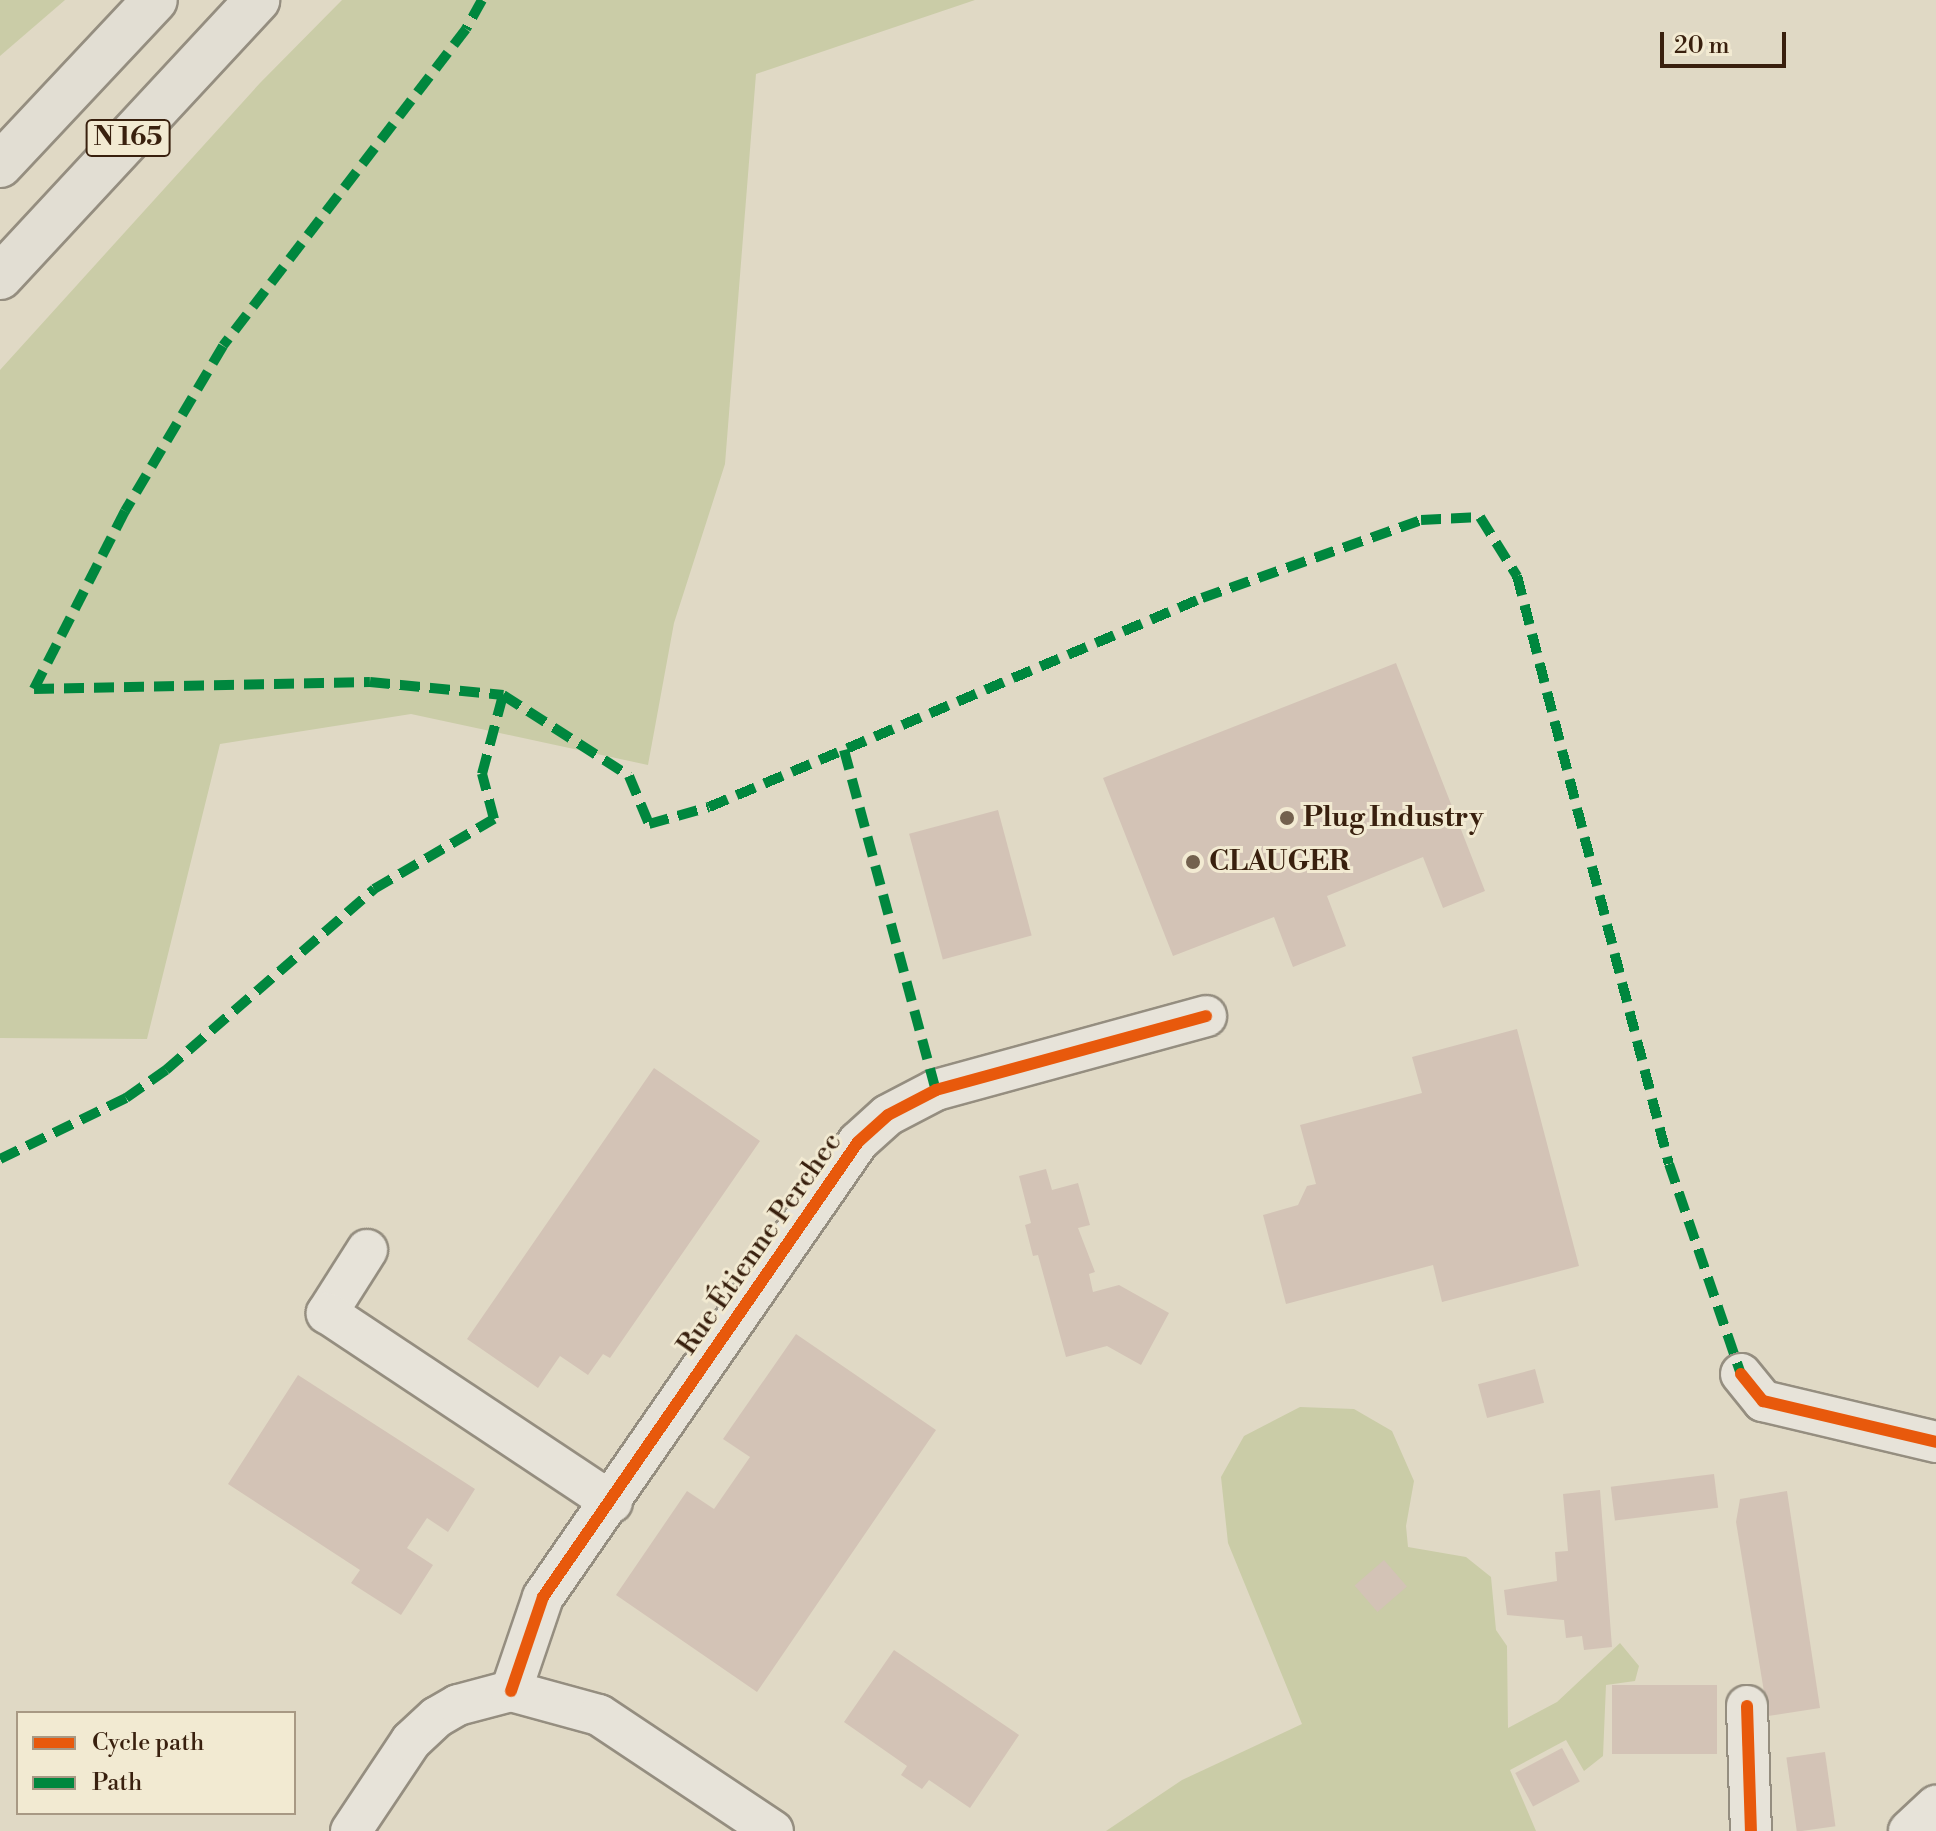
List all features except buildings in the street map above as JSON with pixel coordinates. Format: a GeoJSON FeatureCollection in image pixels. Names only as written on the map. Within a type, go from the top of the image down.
{"type":"FeatureCollection","features":[{"type":"Feature","properties":{"kind":"highway","name":"N 165"},"geometry":{"type":"LineString","coordinates":[[0,165],[155,0]]}},
{"type":"Feature","properties":{"kind":"highway","name":"N 165"},"geometry":{"type":"LineString","coordinates":[[0,277],[257,0]]}},
{"type":"Feature","properties":{"kind":"street","name":"Rue Étienne Perchec"},"geometry":{"type":"LineString","coordinates":[[511,1691],[543,1597],[612,1502],[858,1142],[888,1115],[936,1090],[1206,1016]]}},
{"type":"Feature","properties":{"kind":"street"},"geometry":{"type":"LineString","coordinates":[[367,1250],[327,1313],[612,1502]]}},
{"type":"Feature","properties":{"kind":"street"},"geometry":{"type":"LineString","coordinates":[[1741,1374],[1763,1401],[1936,1442]]}},
{"type":"Feature","properties":{"kind":"street"},"geometry":{"type":"LineString","coordinates":[[351,1831],[411,1741],[437,1717],[458,1705],[511,1691],[599,1715],[773,1831]]}},
{"type":"Feature","properties":{"kind":"street"},"geometry":{"type":"LineString","coordinates":[[1747,1706],[1751,1831]]}},
{"type":"Feature","properties":{"kind":"street"},"geometry":{"type":"LineString","coordinates":[[1909,1831],[1936,1806]]}},
{"type":"Feature","properties":{"kind":"green space"},"geometry":{"type":"Polygon","coordinates":[[[0,0],[65,0],[0,56],[0,0]]]}},
{"type":"Feature","properties":{"kind":"green space"},"geometry":{"type":"Polygon","coordinates":[[[342,0],[975,0],[756,74],[725,464],[674,623],[648,765],[411,714],[220,744],[147,1039],[0,1038],[0,370],[260,83],[342,0]]]}},
{"type":"Feature","properties":{"kind":"green space"},"geometry":{"type":"Polygon","coordinates":[[[1300,1407],[1354,1409],[1392,1431],[1414,1481],[1406,1526],[1408,1547],[1466,1557],[1491,1577],[1496,1630],[1507,1646],[1508,1728],[1557,1702],[1620,1643],[1639,1666],[1635,1681],[1606,1685],[1603,1756],[1584,1771],[1566,1740],[1510,1770],[1536,1831],[1106,1831],[1182,1780],[1302,1724],[1228,1543],[1221,1477],[1244,1436],[1300,1407]]]}},
{"type":"Feature","properties":{"kind":"marked path"},"geometry":{"type":"LineString","coordinates":[[482,0],[466,29],[223,346],[125,511],[34,689],[370,682],[503,695],[629,776],[649,824],[709,807],[1202,598],[1421,520],[1480,517],[1517,576],[1669,1164],[1741,1374]]}},
{"type":"Feature","properties":{"kind":"marked path"},"geometry":{"type":"LineString","coordinates":[[0,1159],[126,1098],[166,1070],[374,889],[494,819],[482,774],[503,695]]}},
{"type":"Feature","properties":{"kind":"marked path"},"geometry":{"type":"LineString","coordinates":[[844,750],[936,1090]]}},
{"type":"Feature","properties":{"kind":"cycle path"},"geometry":{"type":"LineString","coordinates":[[511,1691],[543,1597],[858,1142],[888,1115],[936,1090],[1206,1016]]}},
{"type":"Feature","properties":{"kind":"cycle path"},"geometry":{"type":"LineString","coordinates":[[1741,1374],[1763,1401],[1936,1442]]}},
{"type":"Feature","properties":{"kind":"cycle path"},"geometry":{"type":"LineString","coordinates":[[1747,1706],[1751,1831]]}},
{"type":"Feature","properties":{"kind":"place","name":"Plug Industry"},"geometry":{"type":"Point","coordinates":[1287,818]}},
{"type":"Feature","properties":{"kind":"place","name":"CLAUGER"},"geometry":{"type":"Point","coordinates":[1193,862]}}]}
